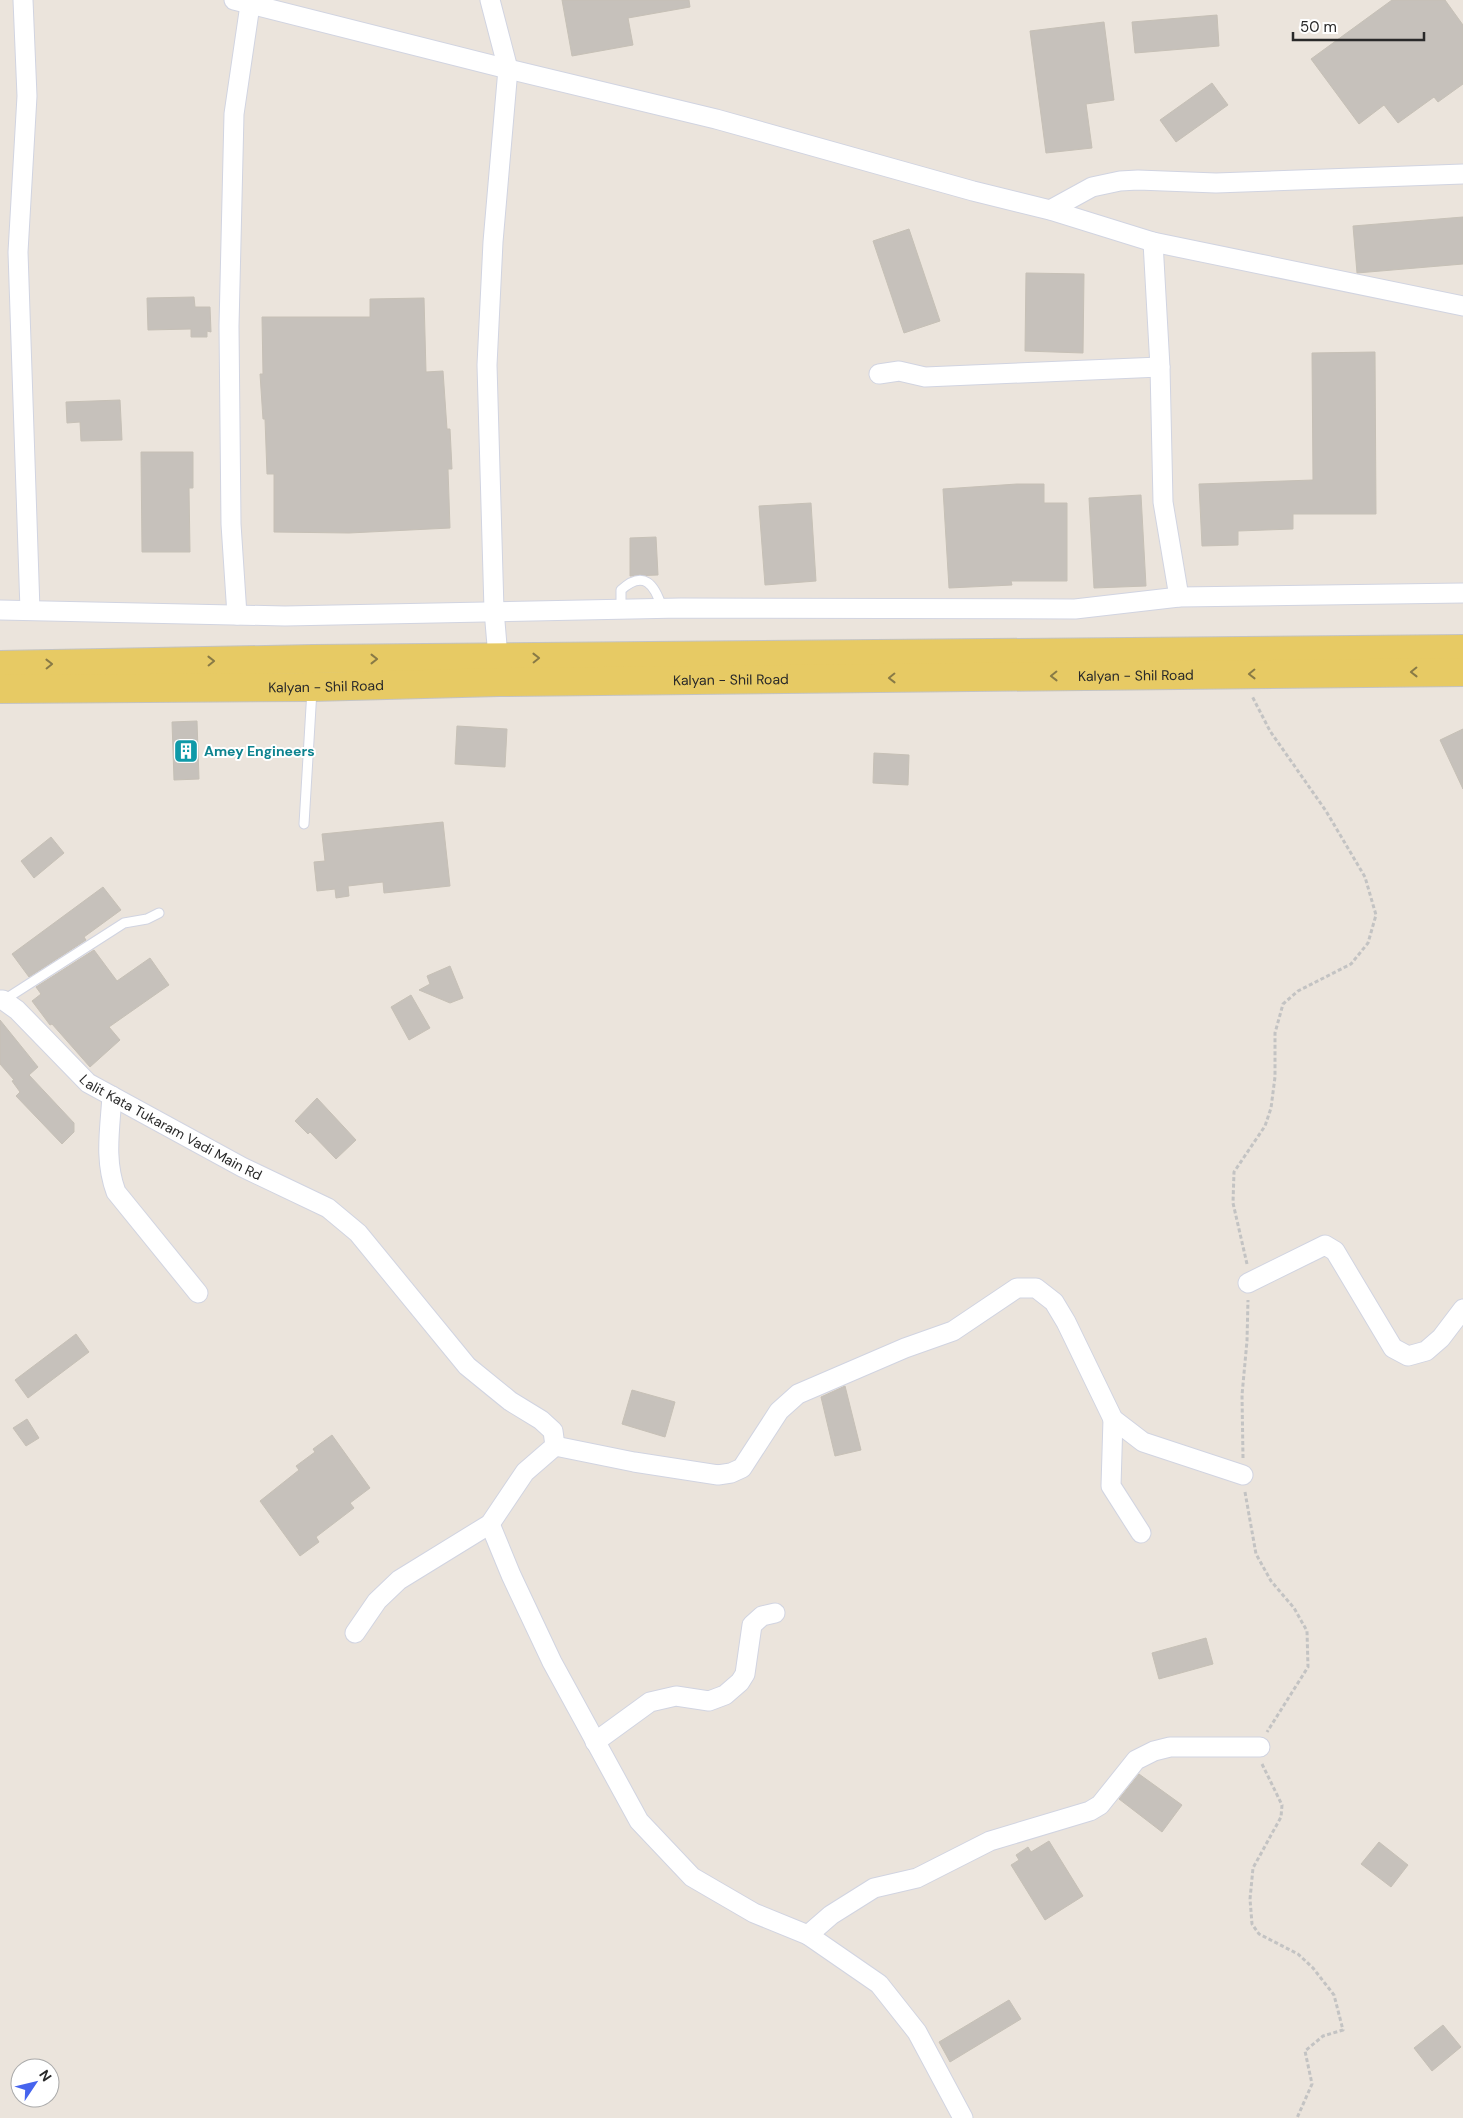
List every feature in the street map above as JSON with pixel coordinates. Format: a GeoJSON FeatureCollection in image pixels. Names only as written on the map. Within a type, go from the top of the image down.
{"type":"FeatureCollection","features":[{"type":"Feature","properties":{"kind":"main road","name":"Kalyan - Shil Road"},"geometry":{"type":"LineString","coordinates":[[0,689],[312,673],[1463,650]]}},
{"type":"Feature","properties":{"kind":"main road","name":"Kalyan - Shil Road"},"geometry":{"type":"LineString","coordinates":[[0,665],[312,673]]}},
{"type":"Feature","properties":{"kind":"main road","name":"Kalyan - Shil Road"},"geometry":{"type":"LineString","coordinates":[[499,670],[1242,674],[1463,672]]}},
{"type":"Feature","properties":{"kind":"street"},"geometry":{"type":"LineString","coordinates":[[23,0],[27,96],[18,252],[30,610]]}},
{"type":"Feature","properties":{"kind":"street"},"geometry":{"type":"LineString","coordinates":[[490,0],[508,69],[493,242],[487,365],[494,610],[499,670]]}},
{"type":"Feature","properties":{"kind":"street"},"geometry":{"type":"LineString","coordinates":[[237,615],[231,524],[229,326],[234,114],[242,2],[716,119],[973,191],[1050,210],[1153,242],[1463,306]]}},
{"type":"Feature","properties":{"kind":"street"},"geometry":{"type":"LineString","coordinates":[[1050,210],[1092,187],[1120,181],[1216,183],[1463,174]]}},
{"type":"Feature","properties":{"kind":"street"},"geometry":{"type":"LineString","coordinates":[[1153,242],[1160,367],[1163,502],[1179,597]]}},
{"type":"Feature","properties":{"kind":"street"},"geometry":{"type":"LineString","coordinates":[[880,374],[899,371],[925,377],[1160,367]]}},
{"type":"Feature","properties":{"kind":"street"},"geometry":{"type":"LineString","coordinates":[[0,610],[285,616],[621,608],[1075,609],[1179,597],[1463,592]]}},
{"type":"Feature","properties":{"kind":"street","name":"Lalit Kata Tukaram Vadi Main Rd"},"geometry":{"type":"LineString","coordinates":[[2,1000],[17,1010],[88,1083],[242,1167],[328,1208],[358,1233],[467,1366],[510,1401],[541,1420],[553,1431],[555,1446]]}},
{"type":"Feature","properties":{"kind":"street"},"geometry":{"type":"LineString","coordinates":[[112,1096],[108,1158],[110,1176],[116,1192],[198,1293]]}},
{"type":"Feature","properties":{"kind":"street"},"geometry":{"type":"LineString","coordinates":[[1248,1283],[1325,1245],[1335,1251],[1393,1348],[1408,1356],[1426,1351],[1441,1338],[1463,1309]]}},
{"type":"Feature","properties":{"kind":"street"},"geometry":{"type":"LineString","coordinates":[[355,1633],[377,1601],[398,1580],[490,1524],[525,1472],[555,1446],[634,1462],[718,1475],[731,1473],[742,1468],[779,1411],[798,1394],[905,1348],[952,1331],[1017,1288],[1036,1288],[1054,1302],[1066,1322],[1113,1419],[1143,1442],[1243,1475]]}},
{"type":"Feature","properties":{"kind":"street"},"geometry":{"type":"LineString","coordinates":[[1113,1419],[1111,1486],[1140,1533]]}},
{"type":"Feature","properties":{"kind":"street"},"geometry":{"type":"LineString","coordinates":[[490,1524],[511,1575],[552,1662],[639,1821],[692,1877],[754,1913],[808,1935],[879,1984],[917,2032],[963,2118]]}},
{"type":"Feature","properties":{"kind":"street"},"geometry":{"type":"LineString","coordinates":[[595,1742],[650,1702],[676,1696],[709,1701],[725,1695],[740,1682],[745,1674],[752,1625],[762,1616],[774,1613]]}},
{"type":"Feature","properties":{"kind":"street"},"geometry":{"type":"LineString","coordinates":[[808,1935],[831,1915],[874,1888],[917,1878],[990,1841],[1090,1811],[1100,1804],[1136,1760],[1154,1751],[1170,1747],[1260,1747]]}},
{"type":"Feature","properties":{"kind":"lane"},"geometry":{"type":"LineString","coordinates":[[621,608],[621,590],[628,584],[639,581],[648,582],[655,587],[662,608]]}},
{"type":"Feature","properties":{"kind":"lane"},"geometry":{"type":"LineString","coordinates":[[304,824],[312,673]]}},
{"type":"Feature","properties":{"kind":"lane"},"geometry":{"type":"LineString","coordinates":[[2,1000],[124,923],[147,919],[159,913]]}},
{"type":"Feature","properties":{"kind":"path"},"geometry":{"type":"LineString","coordinates":[[1242,674],[1270,731],[1326,810],[1365,878],[1376,915],[1368,943],[1351,964],[1298,991],[1283,1004],[1274,1033],[1275,1077],[1271,1108],[1265,1126],[1234,1172],[1233,1203],[1248,1267],[1247,1341],[1242,1395],[1243,1475],[1256,1554],[1271,1581],[1294,1608],[1307,1632],[1308,1667],[1273,1720],[1260,1747],[1261,1762],[1282,1805],[1281,1818],[1253,1868],[1250,1899],[1252,1924],[1259,1934],[1298,1954],[1313,1968],[1334,1995],[1342,2030],[1323,2036],[1305,2051],[1312,2084],[1297,2118]]}},
{"type":"Feature","properties":{"kind":"building"},"geometry":{"type":"Polygon","coordinates":[[[562,0],[689,0],[690,7],[628,18],[633,45],[572,56],[562,0]]]}},
{"type":"Feature","properties":{"kind":"building"},"geometry":{"type":"Polygon","coordinates":[[[1392,0],[1445,0],[1463,25],[1463,84],[1438,102],[1434,97],[1398,123],[1384,105],[1359,124],[1311,59],[1392,0]]]}},
{"type":"Feature","properties":{"kind":"building"},"geometry":{"type":"Polygon","coordinates":[[[1217,15],[1219,46],[1135,53],[1132,22],[1217,15]]]}},
{"type":"Feature","properties":{"kind":"building"},"geometry":{"type":"Polygon","coordinates":[[[1104,22],[1114,100],[1086,104],[1092,148],[1046,153],[1030,31],[1104,22]]]}},
{"type":"Feature","properties":{"kind":"building"},"geometry":{"type":"Polygon","coordinates":[[[1212,83],[1228,105],[1176,142],[1160,120],[1212,83]]]}},
{"type":"Feature","properties":{"kind":"building"},"geometry":{"type":"Polygon","coordinates":[[[1463,217],[1463,264],[1357,273],[1353,226],[1463,217]]]}},
{"type":"Feature","properties":{"kind":"building"},"geometry":{"type":"Polygon","coordinates":[[[909,229],[940,321],[904,333],[873,241],[909,229]]]}},
{"type":"Feature","properties":{"kind":"building"},"geometry":{"type":"Polygon","coordinates":[[[1026,273],[1084,274],[1083,353],[1025,351],[1026,273]]]}},
{"type":"Feature","properties":{"kind":"building"},"geometry":{"type":"Polygon","coordinates":[[[194,297],[195,307],[210,307],[211,332],[207,331],[207,337],[191,337],[191,329],[148,330],[147,298],[194,297]]]}},
{"type":"Feature","properties":{"kind":"building"},"geometry":{"type":"Polygon","coordinates":[[[424,298],[426,372],[443,371],[447,429],[450,429],[452,469],[448,469],[450,528],[349,533],[274,532],[274,474],[267,474],[265,419],[263,419],[260,374],[263,374],[262,317],[370,317],[370,299],[424,298]]]}},
{"type":"Feature","properties":{"kind":"building"},"geometry":{"type":"Polygon","coordinates":[[[1375,352],[1376,514],[1293,514],[1293,529],[1238,531],[1238,545],[1202,546],[1199,484],[1313,480],[1312,353],[1375,352]]]}},
{"type":"Feature","properties":{"kind":"building"},"geometry":{"type":"Polygon","coordinates":[[[120,400],[122,440],[81,441],[80,422],[67,423],[66,402],[120,400]]]}},
{"type":"Feature","properties":{"kind":"building"},"geometry":{"type":"Polygon","coordinates":[[[141,452],[193,452],[193,488],[189,488],[190,552],[142,552],[141,452]]]}},
{"type":"Feature","properties":{"kind":"building"},"geometry":{"type":"Polygon","coordinates":[[[1044,484],[1044,503],[1067,503],[1067,581],[1011,581],[1012,585],[949,588],[943,489],[1044,484]]]}},
{"type":"Feature","properties":{"kind":"building"},"geometry":{"type":"Polygon","coordinates":[[[1141,495],[1146,586],[1094,588],[1089,498],[1141,495]]]}},
{"type":"Feature","properties":{"kind":"building"},"geometry":{"type":"Polygon","coordinates":[[[811,503],[816,581],[765,585],[759,506],[811,503]]]}},
{"type":"Feature","properties":{"kind":"building"},"geometry":{"type":"Polygon","coordinates":[[[656,537],[658,575],[630,576],[630,538],[656,537]]]}},
{"type":"Feature","properties":{"kind":"building","name":"Amey Engineers"},"geometry":{"type":"Polygon","coordinates":[[[197,721],[199,779],[174,780],[172,722],[197,721]]]}},
{"type":"Feature","properties":{"kind":"building"},"geometry":{"type":"Polygon","coordinates":[[[457,726],[507,729],[505,767],[455,764],[457,726]]]}},
{"type":"Feature","properties":{"kind":"building"},"geometry":{"type":"Polygon","coordinates":[[[1463,729],[1463,789],[1440,740],[1463,729]]]}},
{"type":"Feature","properties":{"kind":"building"},"geometry":{"type":"Polygon","coordinates":[[[874,753],[909,755],[908,785],[873,783],[874,753]]]}},
{"type":"Feature","properties":{"kind":"building"},"geometry":{"type":"Polygon","coordinates":[[[443,822],[450,886],[384,893],[383,882],[348,886],[349,896],[336,898],[335,889],[317,891],[314,862],[325,861],[322,834],[443,822]]]}},
{"type":"Feature","properties":{"kind":"building"},"geometry":{"type":"Polygon","coordinates":[[[51,837],[64,853],[34,878],[21,861],[51,837]]]}},
{"type":"Feature","properties":{"kind":"building"},"geometry":{"type":"Polygon","coordinates":[[[103,887],[121,910],[84,937],[86,940],[29,977],[12,954],[103,887]]]}},
{"type":"Feature","properties":{"kind":"building"},"geometry":{"type":"Polygon","coordinates":[[[94,950],[117,981],[150,958],[169,985],[109,1027],[120,1040],[90,1067],[52,1024],[50,1025],[32,1001],[41,994],[36,987],[94,950]]]}},
{"type":"Feature","properties":{"kind":"building"},"geometry":{"type":"Polygon","coordinates":[[[450,966],[463,998],[450,1003],[419,990],[430,984],[427,976],[450,966]]]}},
{"type":"Feature","properties":{"kind":"building"},"geometry":{"type":"Polygon","coordinates":[[[411,995],[430,1028],[409,1040],[391,1007],[411,995]]]}},
{"type":"Feature","properties":{"kind":"building"},"geometry":{"type":"Polygon","coordinates":[[[0,1020],[38,1067],[29,1075],[74,1123],[74,1132],[62,1144],[16,1096],[20,1092],[12,1081],[14,1080],[0,1064],[0,1020]]]}},
{"type":"Feature","properties":{"kind":"building"},"geometry":{"type":"Polygon","coordinates":[[[317,1098],[356,1140],[336,1159],[310,1132],[308,1134],[295,1121],[317,1098]]]}},
{"type":"Feature","properties":{"kind":"building"},"geometry":{"type":"Polygon","coordinates":[[[76,1334],[89,1352],[28,1398],[15,1380],[76,1334]]]}},
{"type":"Feature","properties":{"kind":"building"},"geometry":{"type":"Polygon","coordinates":[[[845,1386],[861,1450],[835,1456],[821,1397],[845,1386]]]}},
{"type":"Feature","properties":{"kind":"building"},"geometry":{"type":"Polygon","coordinates":[[[632,1390],[675,1402],[665,1437],[622,1424],[632,1390]]]}},
{"type":"Feature","properties":{"kind":"building"},"geometry":{"type":"Polygon","coordinates":[[[27,1419],[39,1438],[26,1446],[13,1428],[27,1419]]]}},
{"type":"Feature","properties":{"kind":"building"},"geometry":{"type":"Polygon","coordinates":[[[332,1435],[370,1488],[350,1503],[354,1508],[316,1537],[319,1542],[300,1556],[260,1501],[299,1470],[296,1466],[315,1452],[313,1449],[332,1435]]]}},
{"type":"Feature","properties":{"kind":"building"},"geometry":{"type":"Polygon","coordinates":[[[1206,1638],[1213,1664],[1159,1679],[1152,1653],[1206,1638]]]}},
{"type":"Feature","properties":{"kind":"building"},"geometry":{"type":"Polygon","coordinates":[[[1139,1774],[1182,1805],[1162,1832],[1119,1799],[1139,1774]]]}},
{"type":"Feature","properties":{"kind":"building"},"geometry":{"type":"Polygon","coordinates":[[[1049,1841],[1083,1896],[1045,1920],[1011,1865],[1019,1860],[1016,1855],[1028,1847],[1031,1852],[1049,1841]]]}},
{"type":"Feature","properties":{"kind":"building"},"geometry":{"type":"Polygon","coordinates":[[[1379,1842],[1408,1865],[1391,1887],[1361,1864],[1379,1842]]]}},
{"type":"Feature","properties":{"kind":"building"},"geometry":{"type":"Polygon","coordinates":[[[1009,2000],[1021,2019],[950,2062],[939,2042],[1009,2000]]]}},
{"type":"Feature","properties":{"kind":"building"},"geometry":{"type":"Polygon","coordinates":[[[1443,2025],[1461,2047],[1432,2071],[1414,2048],[1443,2025]]]}},
{"type":"Feature","properties":{"kind":"place","name":"Amey Engineers"},"geometry":{"type":"Point","coordinates":[186,751]}}]}
